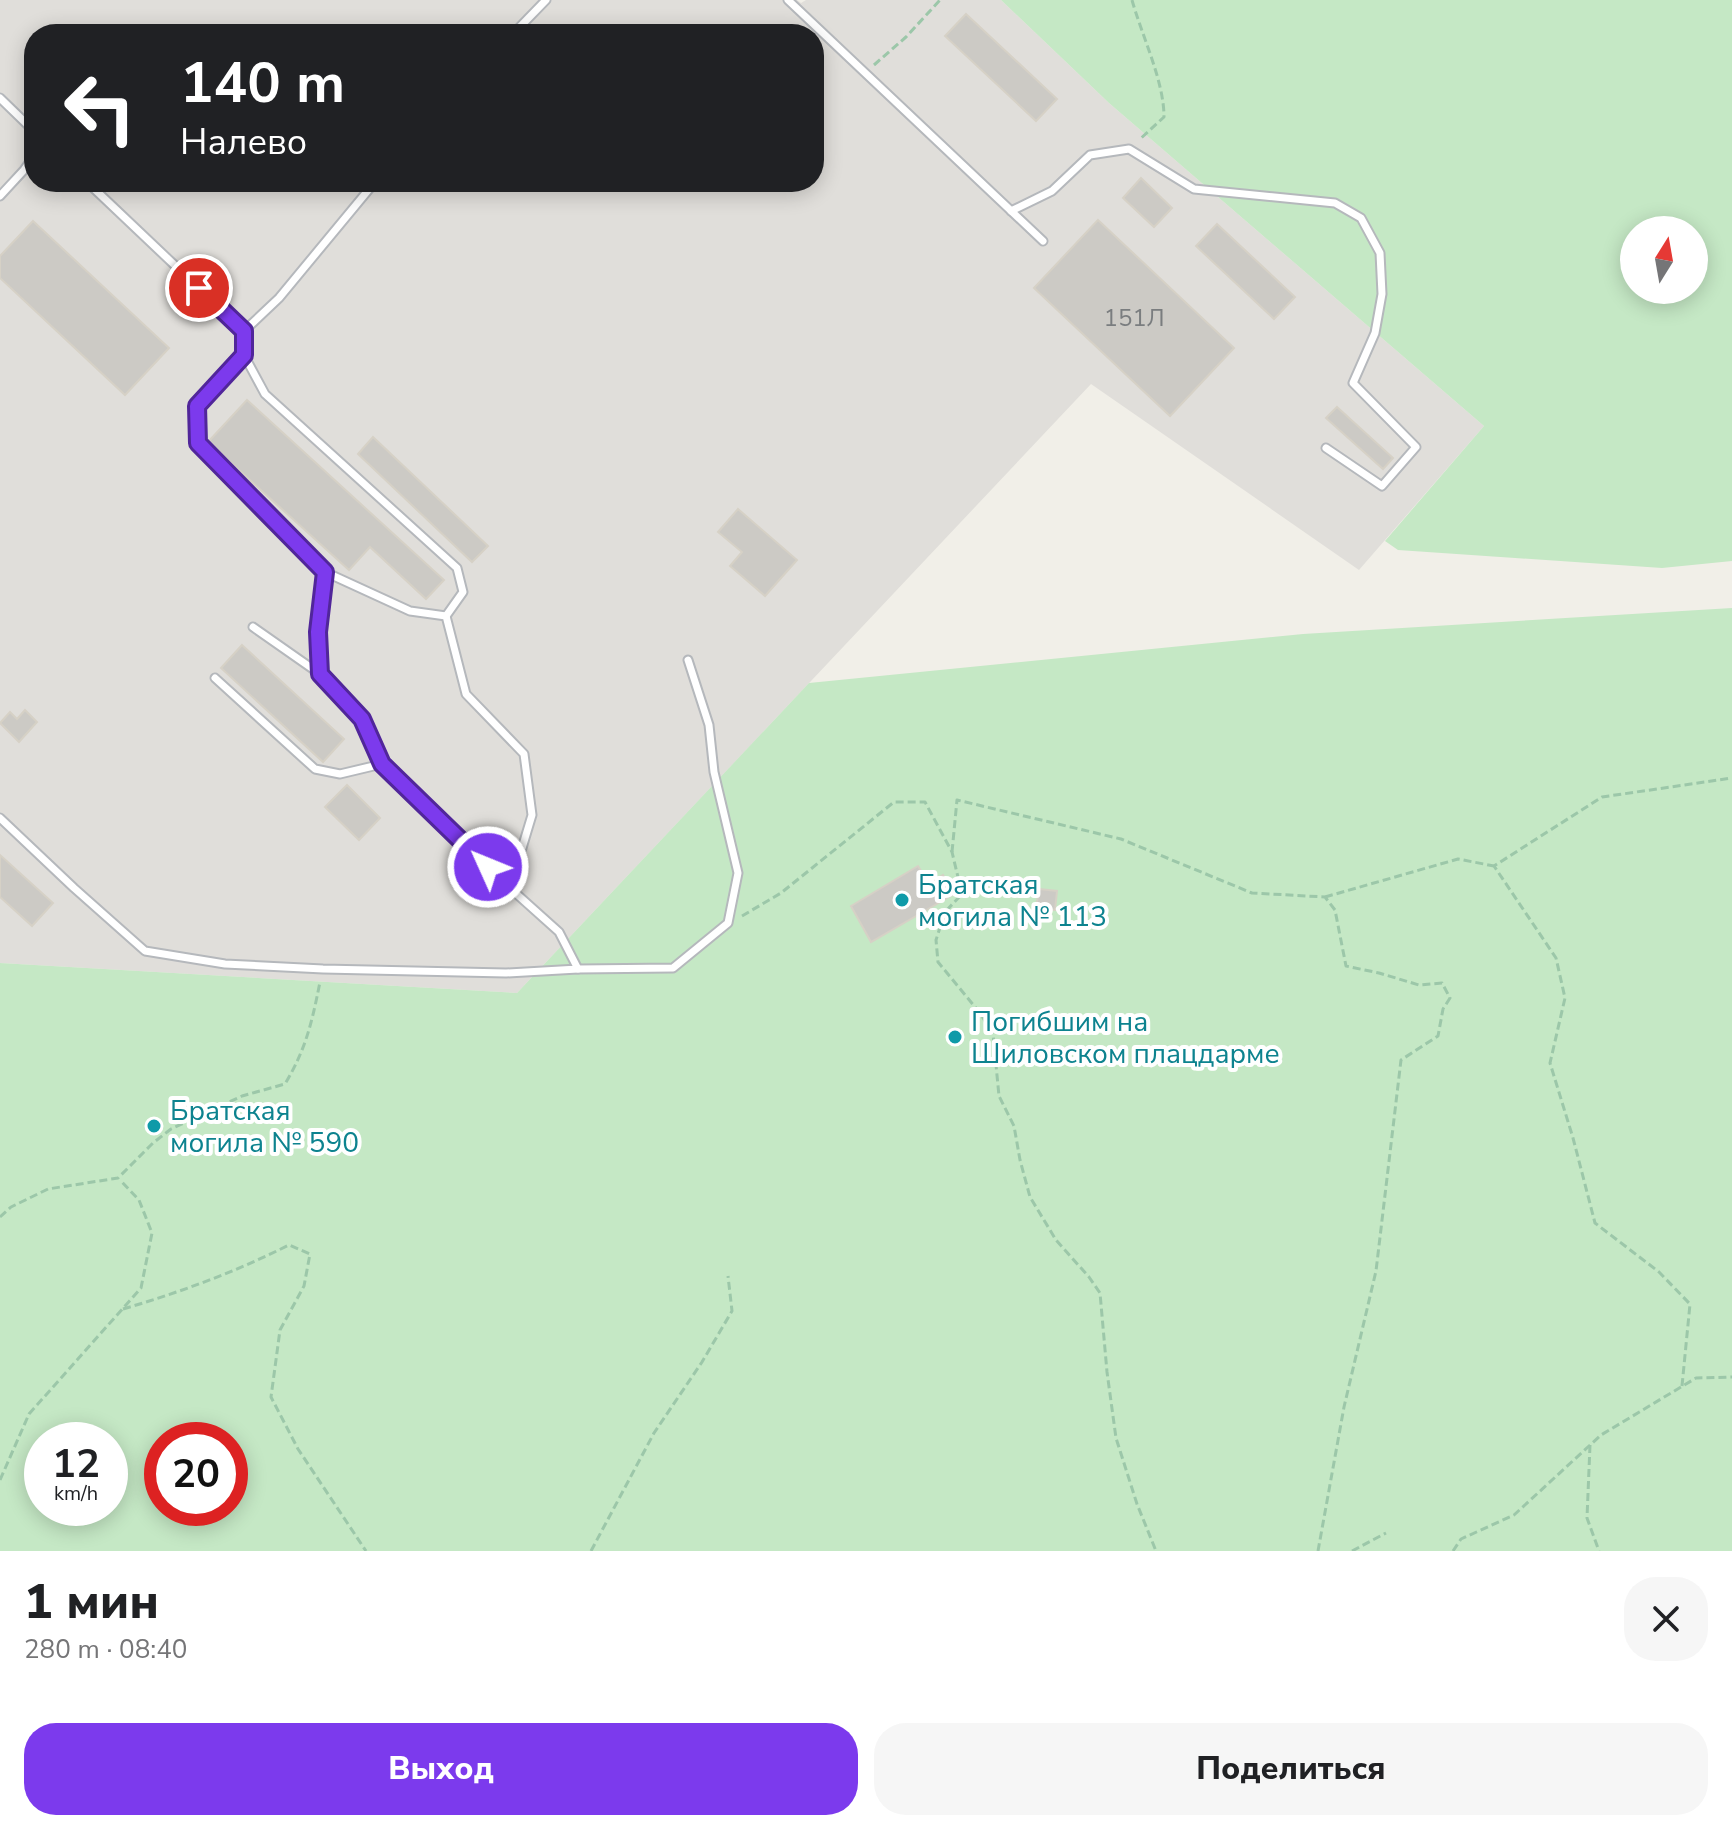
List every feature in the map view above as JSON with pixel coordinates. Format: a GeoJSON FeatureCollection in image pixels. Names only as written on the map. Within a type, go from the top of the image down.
{"type":"FeatureCollection","features":[{"type":"Feature","properties":{"kind":"lane"},"geometry":{"type":"LineString","coordinates":[[523,24],[546,0]]}},
{"type":"Feature","properties":{"kind":"lane"},"geometry":{"type":"LineString","coordinates":[[788,0],[813,24]]}},
{"type":"Feature","properties":{"kind":"lane"},"geometry":{"type":"LineString","coordinates":[[824,34],[1043,241]]}},
{"type":"Feature","properties":{"kind":"lane"},"geometry":{"type":"LineString","coordinates":[[0,98],[24,121]]}},
{"type":"Feature","properties":{"kind":"lane"},"geometry":{"type":"LineString","coordinates":[[1011,211],[1052,191],[1090,155],[1129,149],[1194,189],[1335,203],[1361,218],[1380,253],[1382,294],[1375,333],[1353,383],[1416,447],[1382,486],[1326,448]]}},
{"type":"Feature","properties":{"kind":"lane"},"geometry":{"type":"LineString","coordinates":[[0,196],[24,170]]}},
{"type":"Feature","properties":{"kind":"lane"},"geometry":{"type":"LineString","coordinates":[[98,192],[244,331],[244,355],[265,394],[457,568],[463,592],[446,616],[466,694],[524,754],[532,815],[510,888]]}},
{"type":"Feature","properties":{"kind":"lane"},"geometry":{"type":"LineString","coordinates":[[244,331],[279,298],[367,192]]}},
{"type":"Feature","properties":{"kind":"lane"},"geometry":{"type":"LineString","coordinates":[[244,355],[197,406],[198,443],[325,572],[410,611],[446,616]]}},
{"type":"Feature","properties":{"kind":"lane"},"geometry":{"type":"LineString","coordinates":[[320,674],[318,632],[325,572]]}},
{"type":"Feature","properties":{"kind":"lane"},"geometry":{"type":"LineString","coordinates":[[253,627],[320,674],[362,719],[382,764],[559,932],[578,969]]}},
{"type":"Feature","properties":{"kind":"lane"},"geometry":{"type":"LineString","coordinates":[[0,818],[145,951],[225,964],[323,969],[506,973],[673,968],[728,923],[738,873],[714,772],[709,725],[688,660]]}},
{"type":"Feature","properties":{"kind":"lane"},"geometry":{"type":"LineString","coordinates":[[215,678],[315,769],[340,774],[382,764]]}},
{"type":"Feature","properties":{"kind":"path"},"geometry":{"type":"LineString","coordinates":[[865,73],[906,37],[940,0]]}},
{"type":"Feature","properties":{"kind":"path"},"geometry":{"type":"LineString","coordinates":[[1129,149],[1164,117],[1164,99],[1132,0]]}},
{"type":"Feature","properties":{"kind":"path"},"geometry":{"type":"LineString","coordinates":[[952,852],[957,800],[1121,839],[1252,893],[1325,897],[1458,859],[1494,866],[1602,797],[1732,778]]}},
{"type":"Feature","properties":{"kind":"path"},"geometry":{"type":"LineString","coordinates":[[728,923],[781,893],[894,802],[925,802],[952,852],[962,894],[945,912],[936,940],[938,962],[980,1013],[993,1034],[999,1096],[1014,1126],[1030,1197],[1056,1240],[1100,1293],[1116,1438],[1156,1551]]}},
{"type":"Feature","properties":{"kind":"path"},"geometry":{"type":"LineString","coordinates":[[1494,866],[1556,958],[1565,998],[1550,1063],[1595,1223],[1659,1272],[1690,1304],[1682,1386]]}},
{"type":"Feature","properties":{"kind":"path"},"geometry":{"type":"LineString","coordinates":[[1318,1551],[1344,1407],[1376,1271],[1401,1060],[1438,1036],[1443,1009],[1450,998],[1442,983],[1419,985],[1346,966],[1335,910],[1325,897]]}},
{"type":"Feature","properties":{"kind":"path"},"geometry":{"type":"LineString","coordinates":[[0,1217],[11,1207],[48,1189],[118,1178],[171,1129],[242,1096],[285,1084],[300,1060],[310,1033],[323,969]]}},
{"type":"Feature","properties":{"kind":"path"},"geometry":{"type":"LineString","coordinates":[[0,1480],[29,1414],[141,1288],[152,1233],[139,1200],[118,1178]]}},
{"type":"Feature","properties":{"kind":"path"},"geometry":{"type":"LineString","coordinates":[[123,1309],[177,1293],[251,1264],[289,1245],[310,1254],[304,1286],[280,1330],[271,1397],[298,1449],[366,1551]]}},
{"type":"Feature","properties":{"kind":"path"},"geometry":{"type":"LineString","coordinates":[[591,1551],[654,1433],[732,1311],[728,1276]]}},
{"type":"Feature","properties":{"kind":"path"},"geometry":{"type":"LineString","coordinates":[[1453,1551],[1461,1539],[1514,1515],[1601,1435],[1696,1378],[1732,1377]]}},
{"type":"Feature","properties":{"kind":"path"},"geometry":{"type":"LineString","coordinates":[[1590,1445],[1587,1518],[1599,1551]]}},
{"type":"Feature","properties":{"kind":"path"},"geometry":{"type":"LineString","coordinates":[[1352,1551],[1386,1533]]}},
{"type":"Feature","properties":{"kind":"shaded area"},"geometry":{"type":"Polygon","coordinates":[[[0,0],[797,0],[801,3],[806,0],[1001,0],[1109,103],[1484,426],[1359,570],[1091,384],[517,993],[0,963],[0,0]]]}},
{"type":"Feature","properties":{"kind":"green space"},"geometry":{"type":"Polygon","coordinates":[[[1001,0],[1732,0],[1732,561],[1662,568],[1398,550],[1385,541],[1484,426],[1109,103],[1001,0]]]}},
{"type":"Feature","properties":{"kind":"green space"},"geometry":{"type":"Polygon","coordinates":[[[1732,608],[1732,1551],[0,1551],[0,963],[517,993],[809,683],[1303,634],[1732,608]]]}},
{"type":"Feature","properties":{"kind":"building"},"geometry":{"type":"Polygon","coordinates":[[[966,14],[1057,99],[1036,121],[945,36],[966,14]]]}},
{"type":"Feature","properties":{"kind":"building"},"geometry":{"type":"Polygon","coordinates":[[[1141,178],[1172,208],[1154,227],[1123,198],[1141,178]]]}},
{"type":"Feature","properties":{"kind":"building"},"geometry":{"type":"Polygon","coordinates":[[[1098,220],[1234,348],[1170,416],[1034,288],[1098,220]]]}},
{"type":"Feature","properties":{"kind":"building"},"geometry":{"type":"Polygon","coordinates":[[[33,221],[169,348],[125,395],[0,278],[0,256],[33,221]]]}},
{"type":"Feature","properties":{"kind":"building"},"geometry":{"type":"Polygon","coordinates":[[[1217,224],[1295,297],[1274,319],[1196,246],[1217,224]]]}},
{"type":"Feature","properties":{"kind":"building"},"geometry":{"type":"Polygon","coordinates":[[[247,400],[444,580],[426,599],[370,547],[349,570],[208,442],[247,400]]]}},
{"type":"Feature","properties":{"kind":"building"},"geometry":{"type":"Polygon","coordinates":[[[1337,407],[1393,458],[1383,469],[1326,418],[1337,407]]]}},
{"type":"Feature","properties":{"kind":"building"},"geometry":{"type":"Polygon","coordinates":[[[373,437],[488,546],[472,562],[358,454],[373,437]]]}},
{"type":"Feature","properties":{"kind":"building"},"geometry":{"type":"Polygon","coordinates":[[[738,509],[797,560],[765,596],[730,566],[742,552],[718,532],[738,509]]]}},
{"type":"Feature","properties":{"kind":"building"},"geometry":{"type":"Polygon","coordinates":[[[242,645],[344,739],[323,762],[221,668],[242,645]]]}},
{"type":"Feature","properties":{"kind":"building"},"geometry":{"type":"Polygon","coordinates":[[[25,710],[37,722],[19,742],[0,723],[10,712],[17,719],[25,710]]]}},
{"type":"Feature","properties":{"kind":"building"},"geometry":{"type":"Polygon","coordinates":[[[347,785],[380,818],[359,840],[325,807],[347,785]]]}},
{"type":"Feature","properties":{"kind":"building"},"geometry":{"type":"Polygon","coordinates":[[[0,855],[53,903],[32,926],[0,897],[0,855]]]}},
{"type":"Feature","properties":{"kind":"building","name":"Братская могила № 113"},"geometry":{"type":"Polygon","coordinates":[[[918,866],[929,884],[943,875],[954,894],[871,942],[851,906],[918,866]]]}},
{"type":"Feature","properties":{"kind":"building"},"geometry":{"type":"Polygon","coordinates":[[[1039,889],[1057,891],[1055,910],[1036,908],[1039,889]]]}},
{"type":"Feature","properties":{"kind":"place","name":"Братская могила № 113"},"geometry":{"type":"Point","coordinates":[902,900]}},
{"type":"Feature","properties":{"kind":"place","name":"Погибшим на Шиловском плацдарме"},"geometry":{"type":"Point","coordinates":[955,1037]}},
{"type":"Feature","properties":{"kind":"place","name":"Братская могила № 590"},"geometry":{"type":"Point","coordinates":[154,1126]}},
{"type":"Feature","properties":{"kind":"route"},"geometry":{"type":"LineString","coordinates":[[199,288],[244,331],[244,355],[197,406],[198,443],[325,572],[318,632],[320,674],[362,719],[382,764],[488,867]]}}]}
